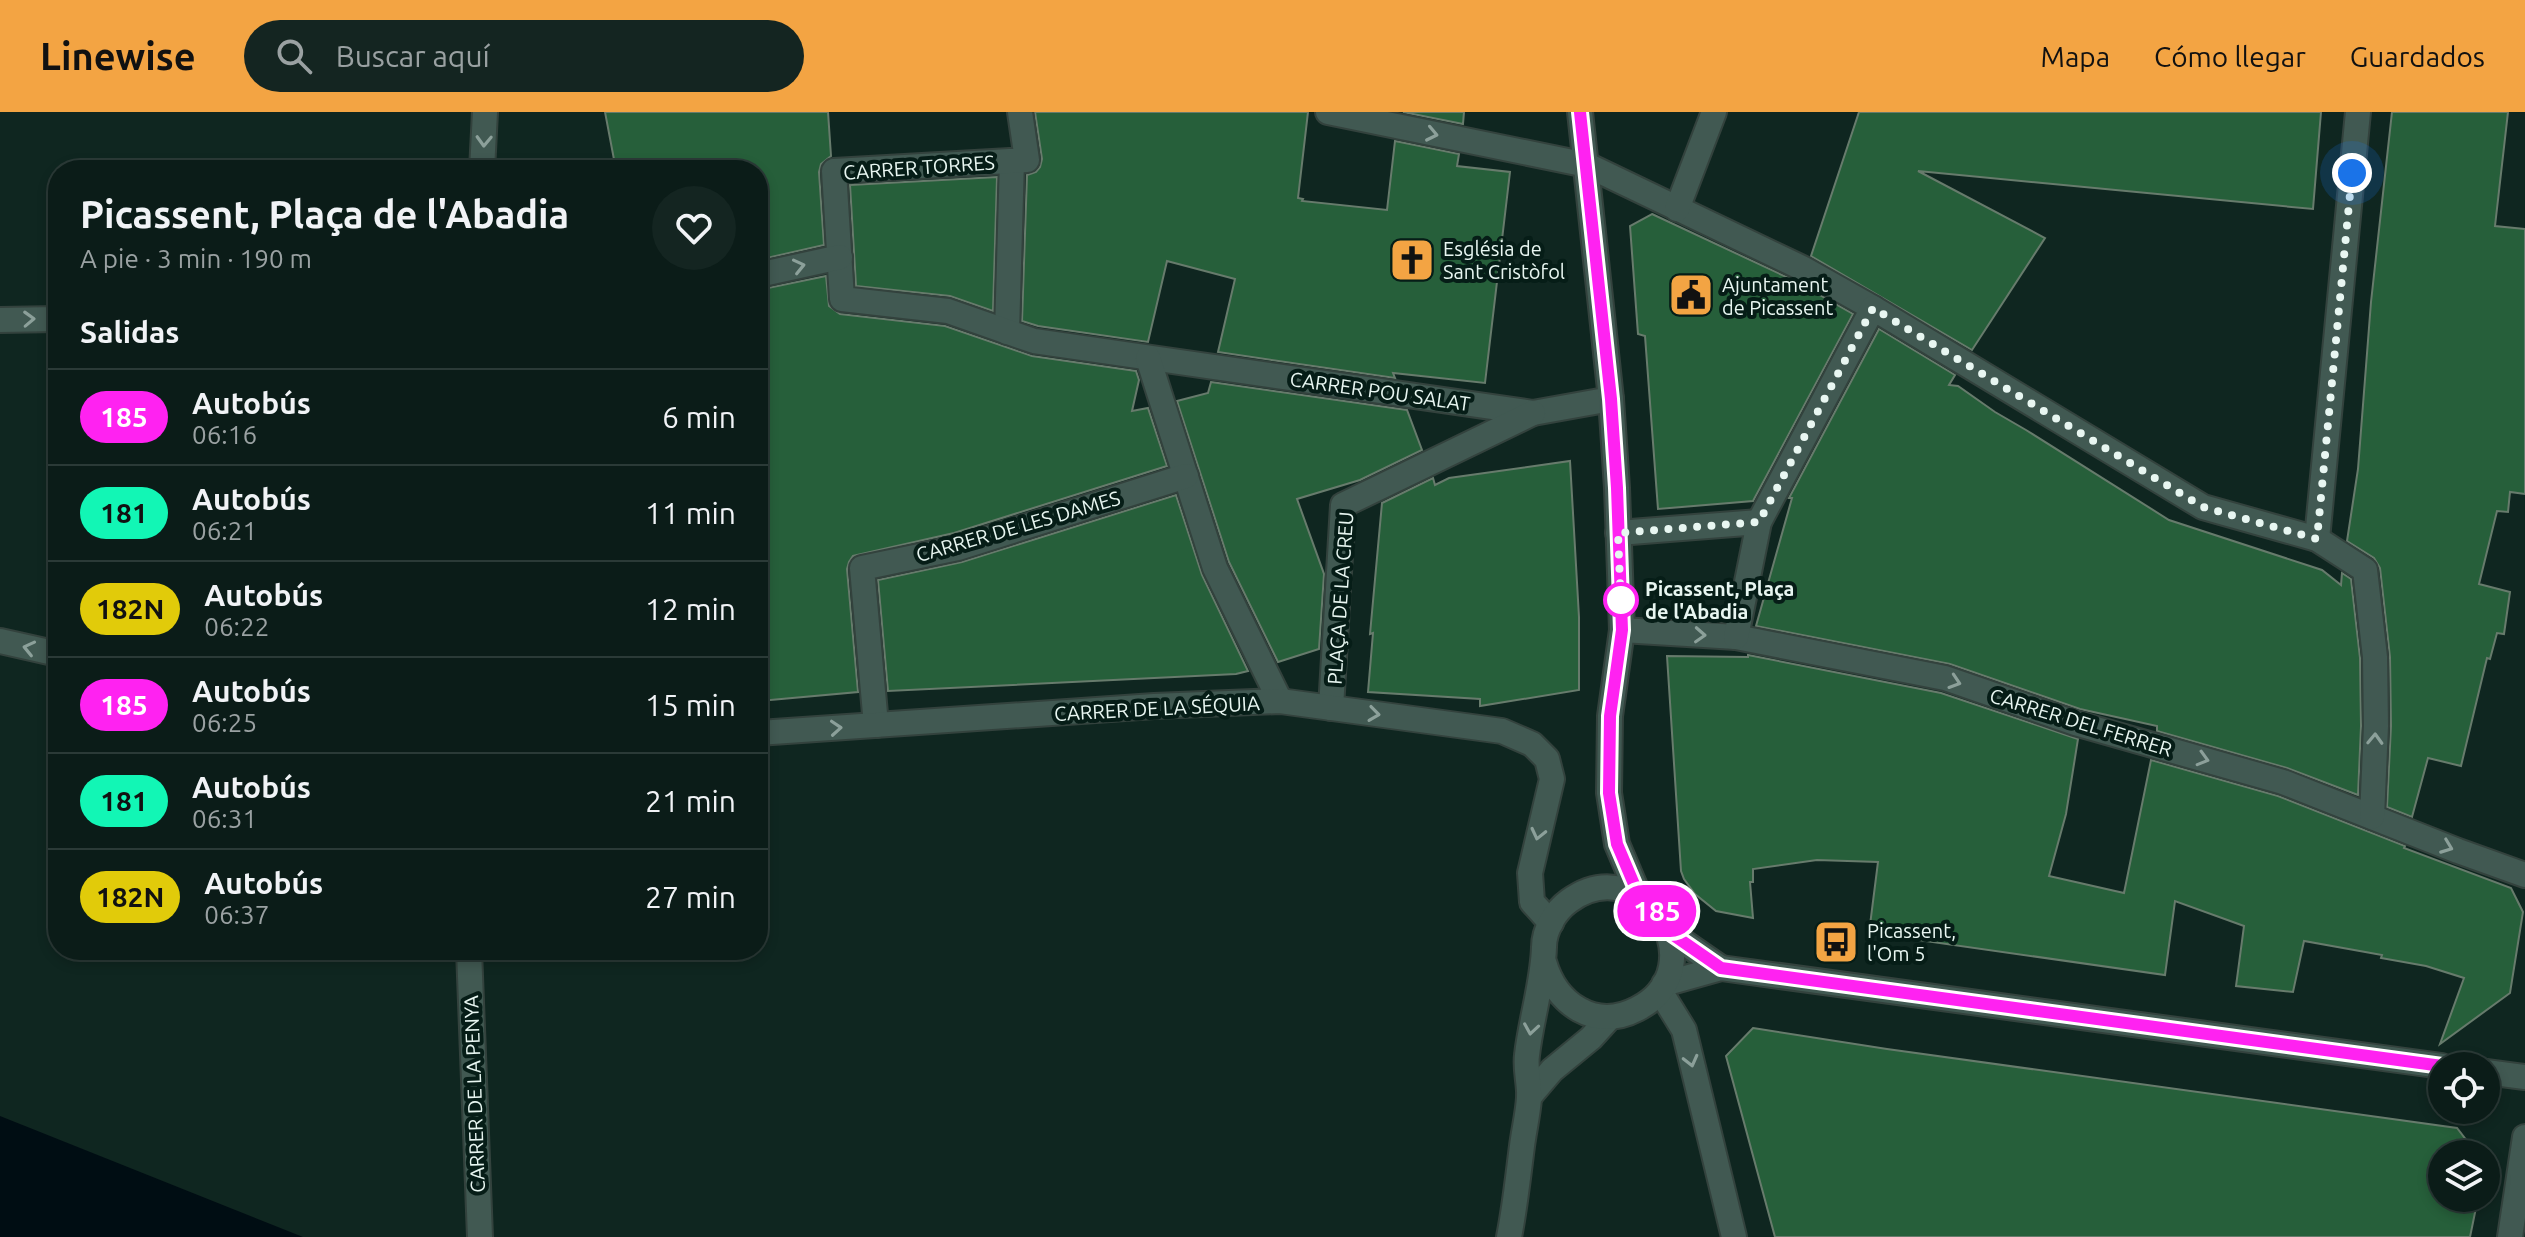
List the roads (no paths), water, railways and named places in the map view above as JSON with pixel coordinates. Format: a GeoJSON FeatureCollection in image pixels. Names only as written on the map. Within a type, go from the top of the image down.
{"type":"FeatureCollection","features":[{"type":"Feature","properties":{"kind":"street"},"geometry":{"type":"LineString","coordinates":[[483,160],[485,112]]}},
{"type":"Feature","properties":{"kind":"street","name":"CARRER TORRES"},"geometry":{"type":"LineString","coordinates":[[840,257],[834,171],[1027,160],[1020,112]]}},
{"type":"Feature","properties":{"kind":"street"},"geometry":{"type":"LineString","coordinates":[[1328,112],[1587,165],[1802,268],[2203,507],[2317,539],[2365,570],[2375,657],[2372,817]]}},
{"type":"Feature","properties":{"kind":"street"},"geometry":{"type":"LineString","coordinates":[[1580,112],[1611,399],[1618,533],[1622,630],[1610,731],[1609,793],[1617,844],[1639,896]]}},
{"type":"Feature","properties":{"kind":"street"},"geometry":{"type":"LineString","coordinates":[[1677,209],[1714,112]]}},
{"type":"Feature","properties":{"kind":"street"},"geometry":{"type":"LineString","coordinates":[[2317,539],[2358,112]]}},
{"type":"Feature","properties":{"kind":"street"},"geometry":{"type":"LineString","coordinates":[[1007,332],[1012,161]]}},
{"type":"Feature","properties":{"kind":"street"},"geometry":{"type":"LineString","coordinates":[[768,273],[840,257]]}},
{"type":"Feature","properties":{"kind":"street","name":"CARRER POU SALAT"},"geometry":{"type":"LineString","coordinates":[[840,257],[842,299],[948,311],[1034,341],[1533,413],[1611,399]]}},
{"type":"Feature","properties":{"kind":"street"},"geometry":{"type":"LineString","coordinates":[[1736,637],[1759,522],[1873,308]]}},
{"type":"Feature","properties":{"kind":"street"},"geometry":{"type":"LineString","coordinates":[[0,320],[48,319]]}},
{"type":"Feature","properties":{"kind":"street"},"geometry":{"type":"LineString","coordinates":[[1148,358],[1215,568],[1280,701]]}},
{"type":"Feature","properties":{"kind":"street","name":"PLAÇA DE LA CREU"},"geometry":{"type":"LineString","coordinates":[[1331,708],[1343,505],[1533,413]]}},
{"type":"Feature","properties":{"kind":"street","name":"CARRER DE LES DAMES"},"geometry":{"type":"LineString","coordinates":[[876,725],[862,568],[958,548],[1186,476]]}},
{"type":"Feature","properties":{"kind":"street"},"geometry":{"type":"LineString","coordinates":[[1618,533],[1759,522]]}},
{"type":"Feature","properties":{"kind":"street","name":"CARRER DEL FERRER"},"geometry":{"type":"LineString","coordinates":[[1622,630],[1736,637],[1945,678],[2075,723],[2283,782],[2525,875]]}},
{"type":"Feature","properties":{"kind":"street"},"geometry":{"type":"LineString","coordinates":[[0,641],[48,652]]}},
{"type":"Feature","properties":{"kind":"street","name":"CARRER DE LA SÉQUIA"},"geometry":{"type":"LineString","coordinates":[[768,732],[1154,706],[1280,701],[1502,731],[1532,744],[1547,759],[1552,779],[1530,873],[1532,902],[1551,923]]}},
{"type":"Feature","properties":{"kind":"street"},"geometry":{"type":"LineString","coordinates":[[1601,888],[1617,844]]}},
{"type":"Feature","properties":{"kind":"street"},"geometry":{"type":"LineString","coordinates":[[1510,1234],[1529,1097],[1526,1059],[1544,962],[1544,942],[1551,923],[1562,906],[1577,895],[1615,887],[1639,896],[1652,905],[1665,921],[1669,932],[1672,961],[1662,987],[1647,1005],[1629,1014],[1610,1017],[1583,1011],[1560,996],[1549,980],[1544,962]]}},
{"type":"Feature","properties":{"kind":"street"},"geometry":{"type":"LineString","coordinates":[[1669,932],[1721,968]]}},
{"type":"Feature","properties":{"kind":"street","name":"CARRER DE LA PENYA"},"geometry":{"type":"LineString","coordinates":[[469,960],[480,1237]]}},
{"type":"Feature","properties":{"kind":"street"},"geometry":{"type":"LineString","coordinates":[[1662,987],[1721,968],[2428,1064]]}},
{"type":"Feature","properties":{"kind":"street"},"geometry":{"type":"LineString","coordinates":[[1662,987],[1684,1030],[1734,1237]]}},
{"type":"Feature","properties":{"kind":"street"},"geometry":{"type":"LineString","coordinates":[[1529,1097],[1552,1070],[1591,1038],[1610,1017]]}},
{"type":"Feature","properties":{"kind":"street"},"geometry":{"type":"LineString","coordinates":[[2500,1074],[2525,1077]]}},
{"type":"Feature","properties":{"kind":"street"},"geometry":{"type":"LineString","coordinates":[[2510,1237],[2525,1137]]}},
{"type":"Feature","properties":{"kind":"place","name":"Església de Sant Cristòfol"},"geometry":{"type":"Point","coordinates":[1412,260]}},
{"type":"Feature","properties":{"kind":"place","name":"Ajuntament de Picassent"},"geometry":{"type":"Point","coordinates":[1691,295]}},
{"type":"Feature","properties":{"kind":"place","name":"Picassent, Plaça de l'Abadia"},"geometry":{"type":"Point","coordinates":[1621,600]}},
{"type":"Feature","properties":{"kind":"place","name":"Picassent, l'Om 5"},"geometry":{"type":"Point","coordinates":[1836,942]}}]}
